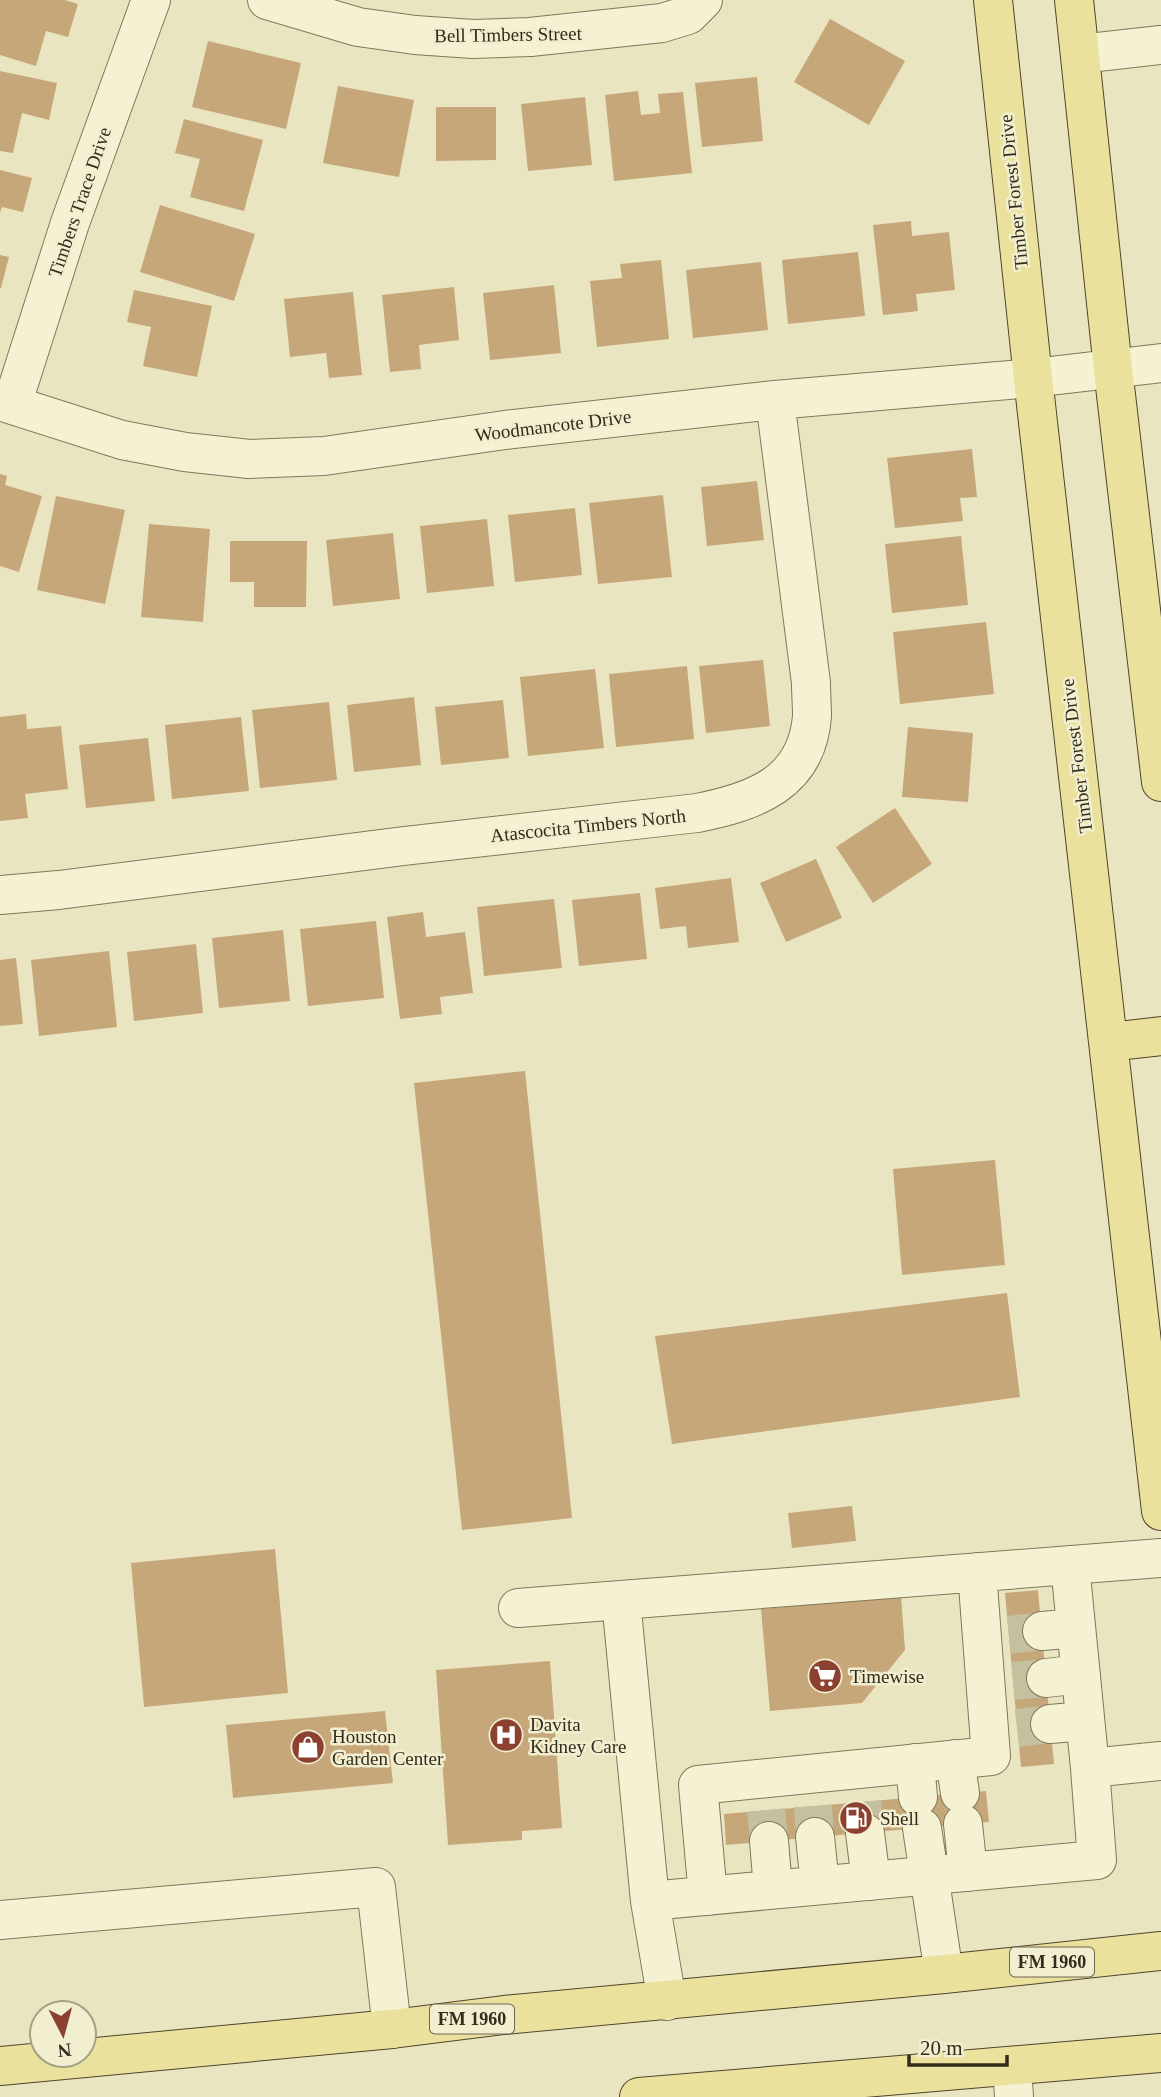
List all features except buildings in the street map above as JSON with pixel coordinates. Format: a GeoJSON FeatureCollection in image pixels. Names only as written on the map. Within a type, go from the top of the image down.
{"type":"FeatureCollection","features":[{"type":"Feature","properties":{"kind":"main road","name":"Timber Forest Drive"},"geometry":{"type":"LineString","coordinates":[[993,0],[1109,1042],[1152,1366],[1161,1511]]}},
{"type":"Feature","properties":{"kind":"main road"},"geometry":{"type":"LineString","coordinates":[[1074,0],[1161,782]]}},
{"type":"Feature","properties":{"kind":"main road"},"geometry":{"type":"LineString","coordinates":[[1109,1042],[1161,1036]]}},
{"type":"Feature","properties":{"kind":"main road","name":"FM 1960"},"geometry":{"type":"LineString","coordinates":[[0,2066],[1161,1951]]}},
{"type":"Feature","properties":{"kind":"main road"},"geometry":{"type":"LineString","coordinates":[[639,2097],[1013,2082],[1161,2053]]}},
{"type":"Feature","properties":{"kind":"street","name":"Timbers Trace Drive"},"geometry":{"type":"LineString","coordinates":[[6,403],[151,0]]}},
{"type":"Feature","properties":{"kind":"street","name":"Bell Timbers Street"},"geometry":{"type":"LineString","coordinates":[[267,0],[358,27],[472,39],[530,37],[662,23],[688,15],[703,0]]}},
{"type":"Feature","properties":{"kind":"street"},"geometry":{"type":"LineString","coordinates":[[1080,54],[1161,45]]}},
{"type":"Feature","properties":{"kind":"street","name":"Woodmancote Drive"},"geometry":{"type":"LineString","coordinates":[[6,403],[122,440],[185,452],[249,458],[324,456],[505,430],[775,400],[1033,378],[1161,363]]}},
{"type":"Feature","properties":{"kind":"street","name":"Atascocita Timbers North"},"geometry":{"type":"LineString","coordinates":[[0,895],[697,813],[734,806],[765,793],[789,774],[804,748],[812,718],[811,683],[775,400]]}},
{"type":"Feature","properties":{"kind":"street"},"geometry":{"type":"LineString","coordinates":[[518,1608],[1161,1558]]}},
{"type":"Feature","properties":{"kind":"street"},"geometry":{"type":"LineString","coordinates":[[1035,1726],[1027,1633],[1070,1565]]}},
{"type":"Feature","properties":{"kind":"street"},"geometry":{"type":"LineString","coordinates":[[977,1572],[1027,1633],[1035,1726],[1090,1768],[1161,1760]]}},
{"type":"Feature","properties":{"kind":"street"},"geometry":{"type":"LineString","coordinates":[[621,1600],[650,1900],[667,2001]]}},
{"type":"Feature","properties":{"kind":"street"},"geometry":{"type":"LineString","coordinates":[[708,1896],[698,1785],[766,1810],[959,1792],[992,1756],[1035,1726]]}},
{"type":"Feature","properties":{"kind":"street"},"geometry":{"type":"LineString","coordinates":[[650,1900],[1097,1860],[1090,1768]]}},
{"type":"Feature","properties":{"kind":"street"},"geometry":{"type":"LineString","coordinates":[[959,1792],[968,1872]]}},
{"type":"Feature","properties":{"kind":"street"},"geometry":{"type":"LineString","coordinates":[[918,1796],[944,1974]]}},
{"type":"Feature","properties":{"kind":"street"},"geometry":{"type":"LineString","coordinates":[[862,1801],[871,1881]]}},
{"type":"Feature","properties":{"kind":"street"},"geometry":{"type":"LineString","coordinates":[[813,1805],[820,1885]]}},
{"type":"Feature","properties":{"kind":"street"},"geometry":{"type":"LineString","coordinates":[[766,1810],[773,1889]]}},
{"type":"Feature","properties":{"kind":"street"},"geometry":{"type":"LineString","coordinates":[[0,1920],[376,1887],[392,2029]]}},
{"type":"Feature","properties":{"kind":"tunnel"},"geometry":{"type":"LineString","coordinates":[[1009,1635],[1042,1631]]}},
{"type":"Feature","properties":{"kind":"tunnel"},"geometry":{"type":"LineString","coordinates":[[1013,1681],[1046,1678]]}},
{"type":"Feature","properties":{"kind":"tunnel"},"geometry":{"type":"LineString","coordinates":[[1017,1728],[1050,1724]]}},
{"type":"Feature","properties":{"kind":"tunnel"},"geometry":{"type":"LineString","coordinates":[[862,1802],[865,1833]]}},
{"type":"Feature","properties":{"kind":"tunnel"},"geometry":{"type":"LineString","coordinates":[[813,1806],[815,1837]]}},
{"type":"Feature","properties":{"kind":"tunnel"},"geometry":{"type":"LineString","coordinates":[[766,1810],[769,1841]]}},
{"type":"Feature","properties":{"kind":"place","name":"Timewise"},"geometry":{"type":"Point","coordinates":[825,1676]}},
{"type":"Feature","properties":{"kind":"place","name":"Davita Kidney Care"},"geometry":{"type":"Point","coordinates":[506,1735]}},
{"type":"Feature","properties":{"kind":"place","name":"Houston Garden Center"},"geometry":{"type":"Point","coordinates":[308,1747]}},
{"type":"Feature","properties":{"kind":"place","name":"Shell"},"geometry":{"type":"Point","coordinates":[856,1818]}}]}
